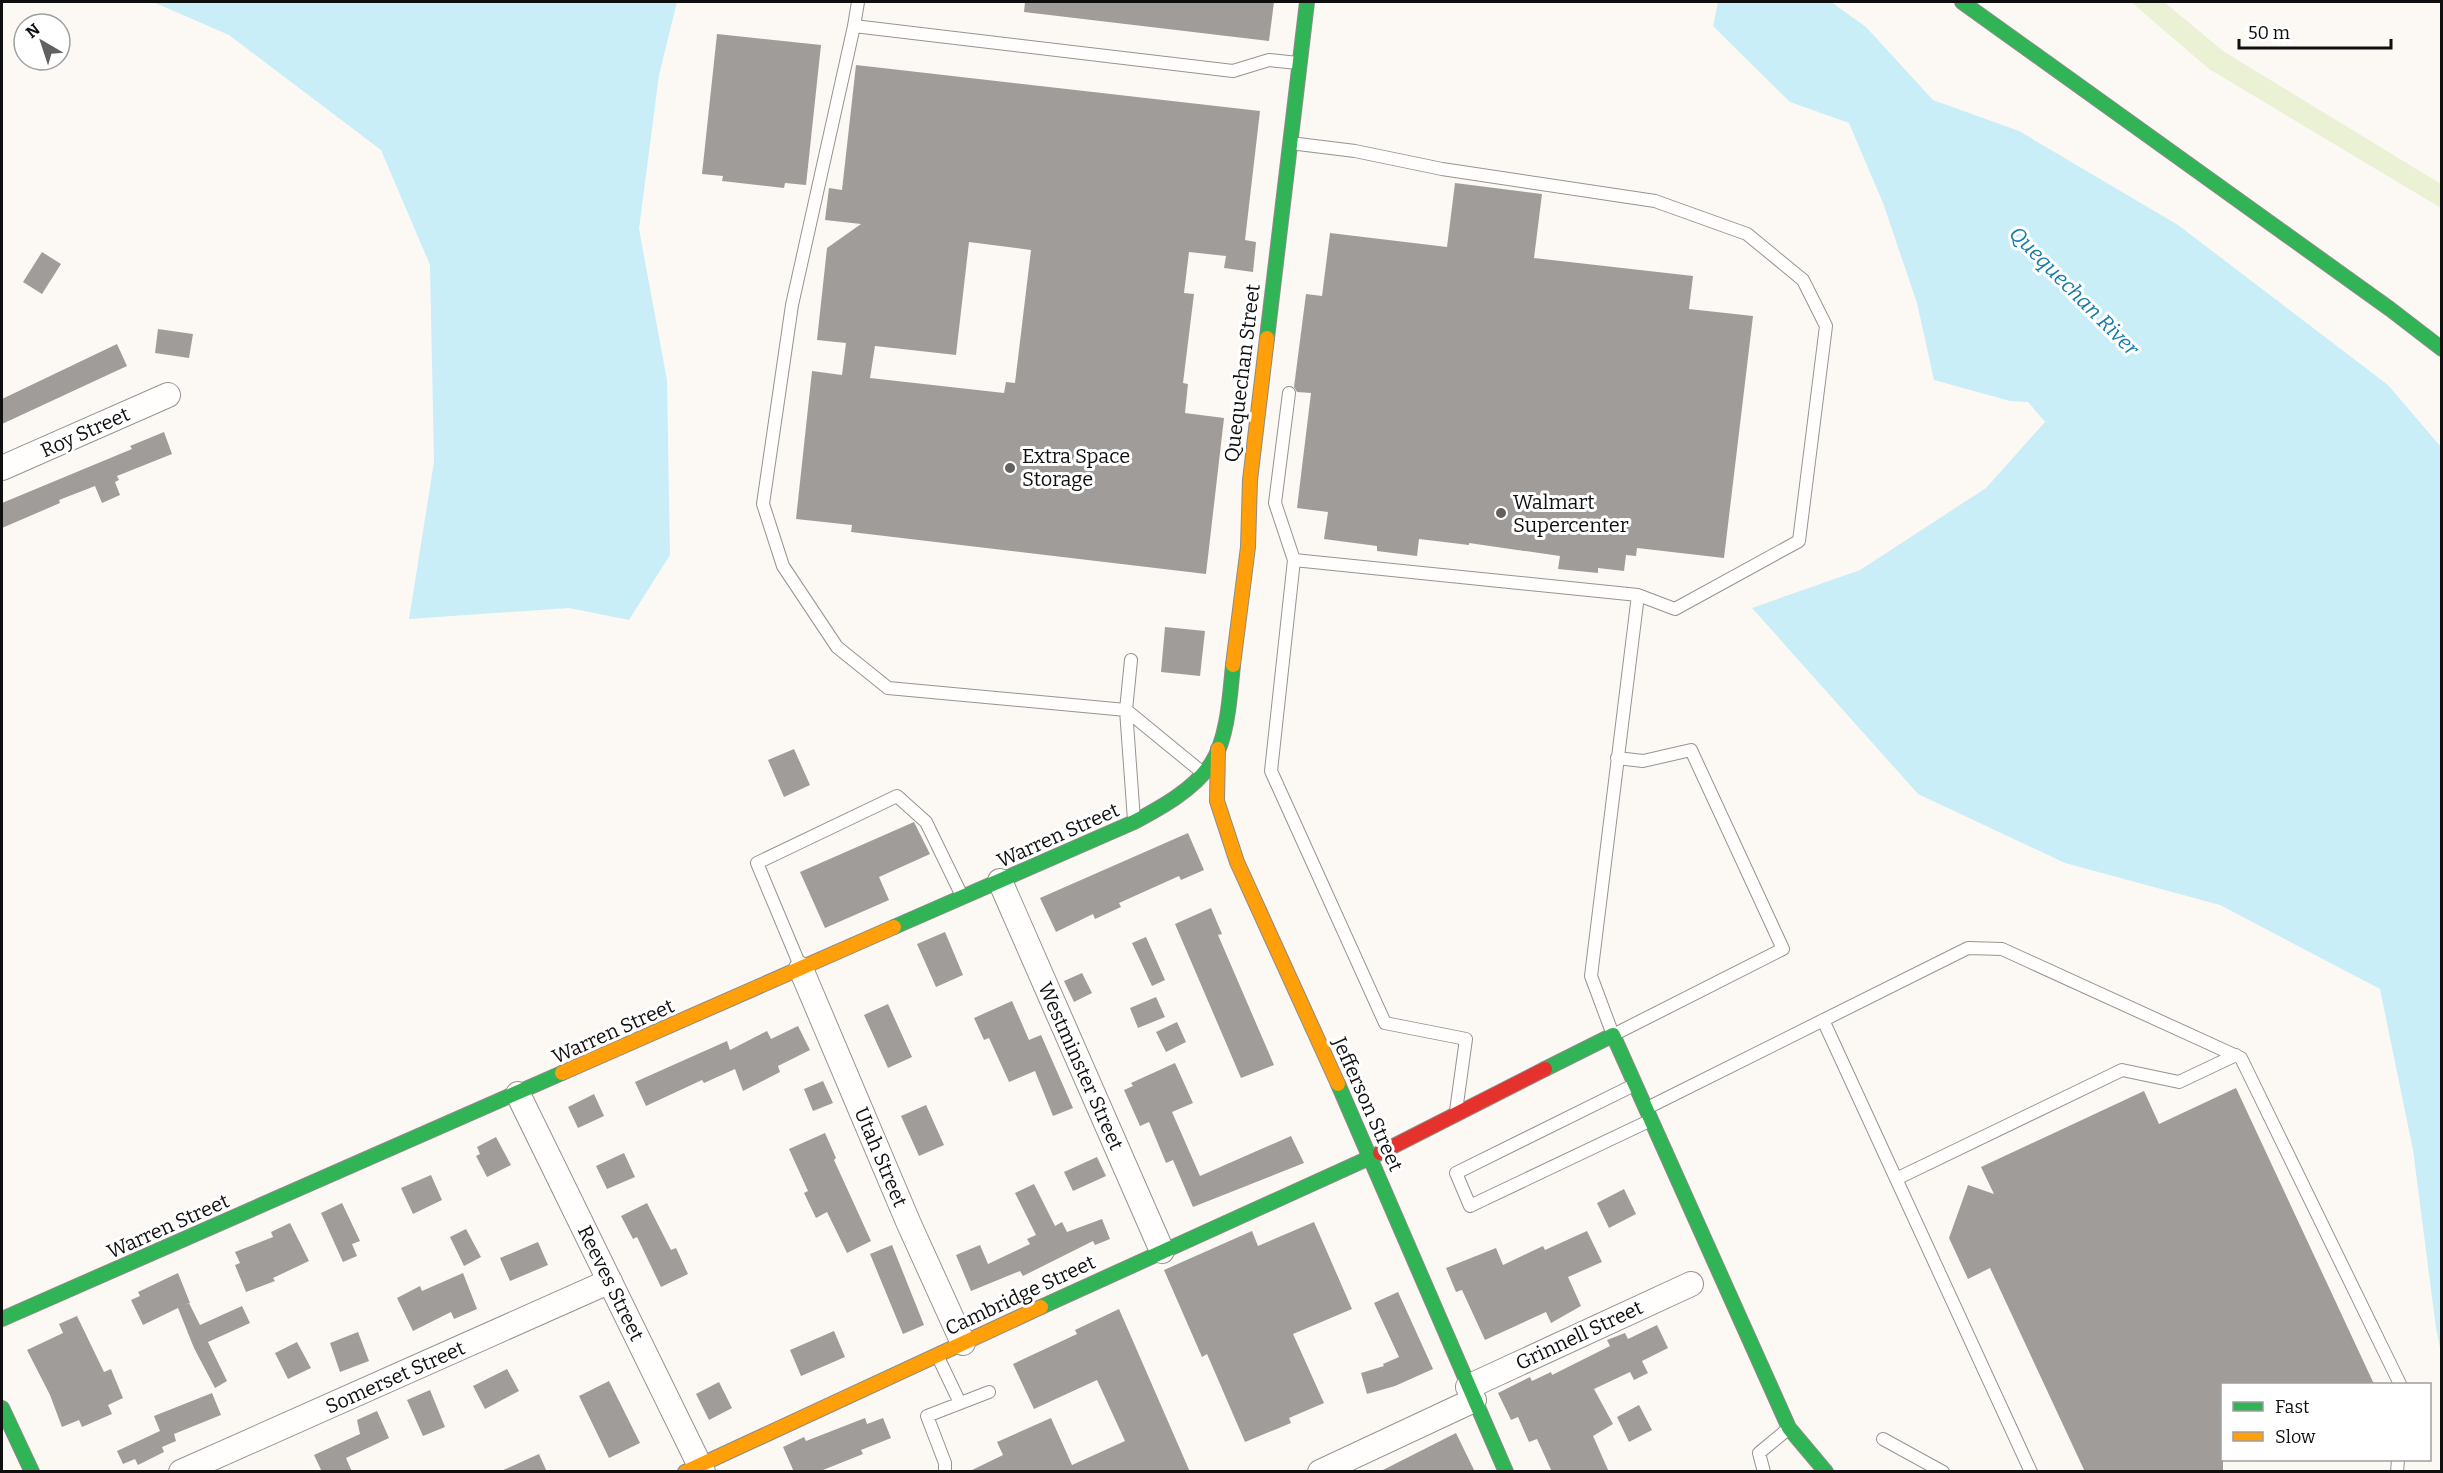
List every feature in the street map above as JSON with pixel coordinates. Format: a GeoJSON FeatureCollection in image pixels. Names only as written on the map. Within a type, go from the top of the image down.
{"type":"FeatureCollection","features":[{"type":"Feature","properties":{"kind":"main road","name":"Quequechan Street"},"geometry":{"type":"LineString","coordinates":[[1218,749],[1227,717],[1248,547],[1250,480],[1306,2]]}},
{"type":"Feature","properties":{"kind":"main road"},"geometry":{"type":"LineString","coordinates":[[1962,2],[2390,309],[2442,349]]}},
{"type":"Feature","properties":{"kind":"main road","name":"Warren Street"},"geometry":{"type":"LineString","coordinates":[[2,1318],[518,1094],[1134,822],[1173,800],[1204,774],[1218,749]]}},
{"type":"Feature","properties":{"kind":"main road","name":"Jefferson Street"},"geometry":{"type":"LineString","coordinates":[[1218,749],[1217,801],[1231,846],[1371,1157],[1506,1472]]}},
{"type":"Feature","properties":{"kind":"main road"},"geometry":{"type":"LineString","coordinates":[[1613,1035],[1789,1428],[1826,1472]]}},
{"type":"Feature","properties":{"kind":"main road","name":"Cambridge Street"},"geometry":{"type":"LineString","coordinates":[[696,1469],[1162,1251],[1371,1157],[1613,1035]]}},
{"type":"Feature","properties":{"kind":"main road"},"geometry":{"type":"LineString","coordinates":[[2,1408],[32,1472]]}},
{"type":"Feature","properties":{"kind":"street","name":"Roy Street"},"geometry":{"type":"LineString","coordinates":[[2,468],[168,395]]}},
{"type":"Feature","properties":{"kind":"street","name":"Westminster Street"},"geometry":{"type":"LineString","coordinates":[[1000,881],[1162,1251]]}},
{"type":"Feature","properties":{"kind":"street","name":"Utah Street"},"geometry":{"type":"LineString","coordinates":[[801,969],[909,1224],[963,1343]]}},
{"type":"Feature","properties":{"kind":"street","name":"Reeves Street"},"geometry":{"type":"LineString","coordinates":[[518,1094],[610,1281],[696,1469]]}},
{"type":"Feature","properties":{"kind":"street","name":"Somerset Street"},"geometry":{"type":"LineString","coordinates":[[181,1472],[610,1281]]}},
{"type":"Feature","properties":{"kind":"street","name":"Grinnell Street"},"geometry":{"type":"LineString","coordinates":[[1320,1472],[1690,1284]]}},
{"type":"Feature","properties":{"kind":"lane"},"geometry":{"type":"LineString","coordinates":[[858,2],[792,305],[763,504],[783,566],[837,647],[888,688],[1126,710],[1204,774]]}},
{"type":"Feature","properties":{"kind":"lane"},"geometry":{"type":"LineString","coordinates":[[854,26],[1233,71],[1269,60],[1299,63]]}},
{"type":"Feature","properties":{"kind":"lane"},"geometry":{"type":"LineString","coordinates":[[1289,143],[1355,151],[1442,169],[1655,201],[1747,234],[1803,280],[1826,326],[1799,541],[1675,609],[1638,595],[1294,560]]}},
{"type":"Feature","properties":{"kind":"lane"},"geometry":{"type":"LineString","coordinates":[[1289,393],[1275,503],[1294,560],[1271,771],[1385,1023],[1466,1039],[1456,1115]]}},
{"type":"Feature","properties":{"kind":"lane"},"geometry":{"type":"LineString","coordinates":[[1617,758],[1644,761],[1691,750],[1783,949],[1613,1035],[1591,976],[1617,758],[1638,595]]}},
{"type":"Feature","properties":{"kind":"lane"},"geometry":{"type":"LineString","coordinates":[[1131,660],[1126,710],[1134,822]]}},
{"type":"Feature","properties":{"kind":"lane"},"geometry":{"type":"LineString","coordinates":[[801,969],[757,863],[897,796],[926,822],[963,898]]}},
{"type":"Feature","properties":{"kind":"lane"},"geometry":{"type":"LineString","coordinates":[[1635,1084],[1456,1173],[1470,1206],[1649,1114],[1823,1020],[1968,948],[2002,949],[2241,1058],[2400,1383]]}},
{"type":"Feature","properties":{"kind":"lane"},"geometry":{"type":"LineString","coordinates":[[1823,1020],[2031,1472]]}},
{"type":"Feature","properties":{"kind":"lane"},"geometry":{"type":"LineString","coordinates":[[1896,1179],[2122,1070],[2179,1082],[2236,1055]]}},
{"type":"Feature","properties":{"kind":"lane"},"geometry":{"type":"LineString","coordinates":[[938,1356],[960,1403]]}},
{"type":"Feature","properties":{"kind":"lane"},"geometry":{"type":"LineString","coordinates":[[945,1472],[945,1463],[927,1416],[989,1392]]}},
{"type":"Feature","properties":{"kind":"lane"},"geometry":{"type":"LineString","coordinates":[[1764,1472],[1759,1453],[1789,1428]]}},
{"type":"Feature","properties":{"kind":"lane"},"geometry":{"type":"LineString","coordinates":[[1883,1439],[1943,1472]]}},
{"type":"Feature","properties":{"kind":"green space"},"geometry":{"type":"Polygon","coordinates":[[[2131,2],[2164,2],[2223,51],[2441,184],[2441,208],[2209,69],[2131,2]]]}},
{"type":"Feature","properties":{"kind":"water"},"geometry":{"type":"Polygon","coordinates":[[[153,2],[677,2],[659,75],[639,229],[667,380],[670,555],[629,620],[569,608],[409,619],[434,462],[430,265],[381,150],[229,35],[153,2]]]}},
{"type":"Feature","properties":{"kind":"water","name":"Quequechan River"},"geometry":{"type":"Polygon","coordinates":[[[1718,2],[1831,2],[1866,27],[1933,100],[2019,131],[2178,225],[2388,385],[2441,447],[2441,1353],[2413,1150],[2380,989],[2220,905],[2065,863],[1918,794],[1752,608],[1860,570],[1986,488],[2045,422],[2028,402],[2010,401],[1934,380],[1917,303],[1883,203],[1849,123],[1790,102],[1713,26],[1718,2]]]}},
{"type":"Feature","properties":{"kind":"building"},"geometry":{"type":"Polygon","coordinates":[[[1025,2],[1274,2],[1269,41],[1024,12],[1025,2]]]}},
{"type":"Feature","properties":{"kind":"building"},"geometry":{"type":"Polygon","coordinates":[[[717,34],[821,45],[806,185],[785,183],[784,188],[722,181],[723,176],[702,174],[717,34]]]}},
{"type":"Feature","properties":{"kind":"building"},"geometry":{"type":"Polygon","coordinates":[[[856,65],[1260,111],[1245,240],[1256,242],[1253,272],[1224,268],[1226,256],[1189,252],[1184,293],[1194,294],[1183,383],[1188,384],[1185,413],[1224,418],[1206,574],[851,532],[852,525],[796,519],[812,371],[842,375],[846,343],[817,340],[827,248],[861,224],[825,220],[829,188],[842,190],[856,65]],[[969,242],[956,355],[875,346],[870,378],[1004,393],[1006,382],[1015,383],[1031,250],[969,242]]]}},
{"type":"Feature","properties":{"kind":"building"},"geometry":{"type":"Polygon","coordinates":[[[1455,183],[1542,194],[1534,258],[1693,276],[1689,309],[1753,316],[1724,558],[1637,548],[1636,556],[1626,555],[1624,571],[1598,568],[1598,573],[1558,569],[1560,556],[1469,543],[1469,545],[1419,539],[1417,556],[1377,551],[1377,546],[1324,539],[1328,512],[1297,508],[1311,393],[1297,392],[1294,387],[1306,294],[1322,296],[1330,233],[1447,247],[1455,183]]]}},
{"type":"Feature","properties":{"kind":"building"},"geometry":{"type":"Polygon","coordinates":[[[42,252],[61,264],[42,294],[23,282],[42,252]]]}},
{"type":"Feature","properties":{"kind":"building"},"geometry":{"type":"Polygon","coordinates":[[[158,329],[193,334],[189,358],[155,353],[158,329]]]}},
{"type":"Feature","properties":{"kind":"building"},"geometry":{"type":"Polygon","coordinates":[[[117,344],[127,366],[2,424],[2,399],[117,344]]]}},
{"type":"Feature","properties":{"kind":"building"},"geometry":{"type":"Polygon","coordinates":[[[164,432],[172,454],[117,476],[119,480],[115,482],[120,495],[102,503],[95,486],[59,500],[60,503],[2,528],[2,503],[132,449],[130,446],[164,432]]]}},
{"type":"Feature","properties":{"kind":"building"},"geometry":{"type":"Polygon","coordinates":[[[1165,627],[1205,631],[1200,676],[1161,672],[1165,627]]]}},
{"type":"Feature","properties":{"kind":"building"},"geometry":{"type":"Polygon","coordinates":[[[794,749],[810,785],[784,797],[768,760],[794,749]]]}},
{"type":"Feature","properties":{"kind":"building"},"geometry":{"type":"Polygon","coordinates":[[[914,822],[930,854],[879,877],[889,900],[825,928],[800,872],[914,822]]]}},
{"type":"Feature","properties":{"kind":"building"},"geometry":{"type":"Polygon","coordinates":[[[1188,833],[1204,870],[1181,880],[1179,876],[1119,903],[1121,907],[1095,919],[1093,914],[1056,932],[1040,898],[1188,833]]]}},
{"type":"Feature","properties":{"kind":"building"},"geometry":{"type":"Polygon","coordinates":[[[1211,908],[1222,934],[1218,935],[1274,1065],[1241,1078],[1175,924],[1211,908]]]}},
{"type":"Feature","properties":{"kind":"building"},"geometry":{"type":"Polygon","coordinates":[[[945,932],[963,975],[936,987],[917,944],[945,932]]]}},
{"type":"Feature","properties":{"kind":"building"},"geometry":{"type":"Polygon","coordinates":[[[1146,937],[1165,980],[1152,986],[1132,943],[1146,937]]]}},
{"type":"Feature","properties":{"kind":"building"},"geometry":{"type":"Polygon","coordinates":[[[1082,973],[1092,993],[1074,1002],[1064,981],[1082,973]]]}},
{"type":"Feature","properties":{"kind":"building"},"geometry":{"type":"Polygon","coordinates":[[[1156,997],[1165,1017],[1138,1028],[1130,1008],[1156,997]]]}},
{"type":"Feature","properties":{"kind":"building"},"geometry":{"type":"Polygon","coordinates":[[[1012,1001],[1029,1040],[1041,1035],[1073,1108],[1053,1116],[1035,1071],[1009,1082],[989,1038],[984,1040],[974,1018],[1012,1001]]]}},
{"type":"Feature","properties":{"kind":"building"},"geometry":{"type":"Polygon","coordinates":[[[888,1004],[912,1057],[888,1068],[864,1015],[888,1004]]]}},
{"type":"Feature","properties":{"kind":"building"},"geometry":{"type":"Polygon","coordinates":[[[1177,1022],[1186,1042],[1166,1052],[1156,1032],[1177,1022]]]}},
{"type":"Feature","properties":{"kind":"building"},"geometry":{"type":"Polygon","coordinates":[[[798,1026],[810,1050],[778,1066],[780,1072],[743,1091],[735,1069],[704,1083],[702,1080],[646,1106],[635,1082],[727,1041],[730,1050],[767,1031],[771,1039],[798,1026]]]}},
{"type":"Feature","properties":{"kind":"building"},"geometry":{"type":"Polygon","coordinates":[[[1175,1063],[1193,1103],[1172,1112],[1200,1176],[1291,1136],[1304,1163],[1193,1207],[1173,1160],[1166,1163],[1149,1122],[1140,1126],[1124,1090],[1133,1086],[1131,1083],[1175,1063]]]}},
{"type":"Feature","properties":{"kind":"building"},"geometry":{"type":"Polygon","coordinates":[[[823,1081],[833,1103],[813,1111],[804,1089],[823,1081]]]}},
{"type":"Feature","properties":{"kind":"building"},"geometry":{"type":"Polygon","coordinates":[[[2236,1088],[2374,1383],[2221,1383],[2223,1472],[2085,1472],[1990,1268],[1968,1279],[1949,1238],[1968,1185],[1994,1194],[1981,1167],[2144,1091],[2159,1124],[2236,1088]]]}},
{"type":"Feature","properties":{"kind":"building"},"geometry":{"type":"Polygon","coordinates":[[[594,1094],[604,1116],[578,1128],[568,1107],[594,1094]]]}},
{"type":"Feature","properties":{"kind":"building"},"geometry":{"type":"Polygon","coordinates":[[[926,1105],[944,1145],[919,1156],[901,1116],[926,1105]]]}},
{"type":"Feature","properties":{"kind":"building"},"geometry":{"type":"Polygon","coordinates":[[[825,1133],[836,1158],[834,1160],[871,1241],[847,1253],[827,1212],[816,1218],[804,1193],[808,1191],[789,1149],[825,1133]]]}},
{"type":"Feature","properties":{"kind":"building"},"geometry":{"type":"Polygon","coordinates":[[[496,1137],[511,1165],[487,1177],[476,1156],[480,1154],[477,1147],[496,1137]]]}},
{"type":"Feature","properties":{"kind":"building"},"geometry":{"type":"Polygon","coordinates":[[[624,1153],[635,1177],[607,1189],[596,1166],[624,1153]]]}},
{"type":"Feature","properties":{"kind":"building"},"geometry":{"type":"Polygon","coordinates":[[[1097,1157],[1106,1176],[1073,1191],[1064,1172],[1097,1157]]]}},
{"type":"Feature","properties":{"kind":"building"},"geometry":{"type":"Polygon","coordinates":[[[431,1175],[442,1200],[413,1214],[401,1188],[431,1175]]]}},
{"type":"Feature","properties":{"kind":"building"},"geometry":{"type":"Polygon","coordinates":[[[1034,1184],[1055,1226],[1062,1222],[1067,1232],[1102,1219],[1110,1239],[1095,1245],[1093,1241],[1023,1276],[1020,1271],[971,1291],[956,1255],[980,1245],[988,1264],[1030,1244],[1027,1239],[1036,1235],[1015,1193],[1034,1184]]]}},
{"type":"Feature","properties":{"kind":"building"},"geometry":{"type":"Polygon","coordinates":[[[1624,1189],[1636,1214],[1609,1228],[1597,1203],[1624,1189]]]}},
{"type":"Feature","properties":{"kind":"building"},"geometry":{"type":"Polygon","coordinates":[[[342,1203],[360,1241],[352,1244],[357,1256],[343,1262],[321,1213],[342,1203]]]}},
{"type":"Feature","properties":{"kind":"building"},"geometry":{"type":"Polygon","coordinates":[[[647,1203],[671,1250],[676,1248],[688,1274],[661,1287],[637,1237],[633,1239],[621,1216],[647,1203]]]}},
{"type":"Feature","properties":{"kind":"building"},"geometry":{"type":"Polygon","coordinates":[[[1314,1222],[1352,1309],[1293,1334],[1324,1403],[1289,1418],[1291,1423],[1245,1442],[1207,1354],[1202,1357],[1164,1270],[1252,1231],[1258,1246],[1314,1222]]]}},
{"type":"Feature","properties":{"kind":"building"},"geometry":{"type":"Polygon","coordinates":[[[290,1223],[309,1261],[273,1278],[275,1281],[246,1292],[235,1265],[240,1263],[235,1252],[273,1237],[271,1232],[290,1223]]]}},
{"type":"Feature","properties":{"kind":"building"},"geometry":{"type":"Polygon","coordinates":[[[466,1229],[481,1257],[464,1266],[450,1237],[466,1229]]]}},
{"type":"Feature","properties":{"kind":"building"},"geometry":{"type":"Polygon","coordinates":[[[1587,1231],[1602,1262],[1568,1277],[1581,1306],[1551,1323],[1546,1312],[1485,1340],[1462,1290],[1456,1292],[1446,1268],[1496,1248],[1503,1265],[1543,1246],[1545,1250],[1587,1231]]]}},
{"type":"Feature","properties":{"kind":"building"},"geometry":{"type":"Polygon","coordinates":[[[538,1242],[548,1265],[510,1281],[500,1258],[538,1242]]]}},
{"type":"Feature","properties":{"kind":"building"},"geometry":{"type":"Polygon","coordinates":[[[892,1245],[924,1325],[903,1334],[870,1254],[892,1245]]]}},
{"type":"Feature","properties":{"kind":"building"},"geometry":{"type":"Polygon","coordinates":[[[178,1273],[200,1325],[242,1306],[250,1323],[208,1342],[227,1381],[215,1388],[194,1348],[178,1308],[143,1325],[131,1300],[140,1296],[138,1292],[178,1273]]]}},
{"type":"Feature","properties":{"kind":"building"},"geometry":{"type":"Polygon","coordinates":[[[463,1273],[477,1309],[454,1319],[451,1312],[413,1331],[397,1298],[420,1286],[422,1291],[463,1273]]]}},
{"type":"Feature","properties":{"kind":"building"},"geometry":{"type":"Polygon","coordinates":[[[1398,1292],[1433,1369],[1395,1386],[1367,1394],[1361,1373],[1384,1366],[1383,1364],[1399,1357],[1374,1303],[1398,1292]]]}},
{"type":"Feature","properties":{"kind":"building"},"geometry":{"type":"Polygon","coordinates":[[[1119,1309],[1190,1472],[968,1472],[1003,1455],[997,1442],[1051,1418],[1072,1465],[1125,1441],[1097,1380],[1034,1409],[1013,1364],[1077,1334],[1075,1330],[1119,1309]]]}},
{"type":"Feature","properties":{"kind":"building"},"geometry":{"type":"Polygon","coordinates":[[[77,1316],[104,1372],[111,1369],[123,1398],[108,1405],[112,1414],[82,1427],[79,1420],[62,1427],[50,1395],[27,1350],[63,1333],[59,1324],[77,1316]]]}},
{"type":"Feature","properties":{"kind":"building"},"geometry":{"type":"Polygon","coordinates":[[[1657,1325],[1668,1348],[1642,1361],[1648,1373],[1634,1380],[1630,1372],[1594,1389],[1613,1424],[1593,1436],[1609,1472],[1552,1472],[1537,1439],[1529,1442],[1518,1417],[1511,1420],[1498,1393],[1530,1377],[1532,1381],[1551,1372],[1552,1375],[1610,1346],[1607,1340],[1625,1333],[1628,1339],[1657,1325]]]}},
{"type":"Feature","properties":{"kind":"building"},"geometry":{"type":"Polygon","coordinates":[[[834,1331],[845,1357],[801,1376],[790,1350],[834,1331]]]}},
{"type":"Feature","properties":{"kind":"building"},"geometry":{"type":"Polygon","coordinates":[[[358,1332],[369,1361],[340,1372],[330,1343],[358,1332]]]}},
{"type":"Feature","properties":{"kind":"building"},"geometry":{"type":"Polygon","coordinates":[[[297,1342],[311,1368],[288,1379],[275,1353],[297,1342]]]}},
{"type":"Feature","properties":{"kind":"building"},"geometry":{"type":"Polygon","coordinates":[[[507,1369],[519,1391],[485,1409],[473,1386],[507,1369]]]}},
{"type":"Feature","properties":{"kind":"building"},"geometry":{"type":"Polygon","coordinates":[[[609,1381],[640,1443],[609,1458],[579,1396],[609,1381]]]}},
{"type":"Feature","properties":{"kind":"building"},"geometry":{"type":"Polygon","coordinates":[[[719,1382],[732,1408],[709,1420],[696,1394],[719,1382]]]}},
{"type":"Feature","properties":{"kind":"building"},"geometry":{"type":"Polygon","coordinates":[[[430,1390],[445,1427],[423,1436],[407,1400],[430,1390]]]}},
{"type":"Feature","properties":{"kind":"building"},"geometry":{"type":"Polygon","coordinates":[[[212,1393],[221,1415],[174,1434],[176,1441],[162,1447],[164,1452],[138,1465],[135,1459],[123,1464],[117,1451],[160,1431],[154,1416],[212,1393]]]}},
{"type":"Feature","properties":{"kind":"building"},"geometry":{"type":"Polygon","coordinates":[[[1639,1405],[1652,1430],[1629,1442],[1617,1417],[1639,1405]]]}},
{"type":"Feature","properties":{"kind":"building"},"geometry":{"type":"Polygon","coordinates":[[[377,1411],[389,1438],[346,1458],[352,1472],[322,1472],[314,1455],[360,1434],[357,1420],[377,1411]]]}},
{"type":"Feature","properties":{"kind":"building"},"geometry":{"type":"Polygon","coordinates":[[[865,1418],[867,1424],[883,1418],[891,1438],[861,1450],[863,1454],[818,1472],[794,1472],[783,1447],[804,1437],[806,1441],[865,1418]]]}},
{"type":"Feature","properties":{"kind":"building"},"geometry":{"type":"Polygon","coordinates":[[[1456,1433],[1475,1472],[1379,1472],[1456,1433]]]}},
{"type":"Feature","properties":{"kind":"building"},"geometry":{"type":"Polygon","coordinates":[[[539,1454],[547,1472],[499,1472],[539,1454]]]}},
{"type":"Feature","properties":{"kind":"traffic: fast"},"geometry":{"type":"LineString","coordinates":[[1267,338],[1307,2]]}},
{"type":"Feature","properties":{"kind":"traffic: fast"},"geometry":{"type":"LineString","coordinates":[[1962,2],[2390,309],[2442,349]]}},
{"type":"Feature","properties":{"kind":"traffic: fast"},"geometry":{"type":"LineString","coordinates":[[894,927],[1134,822],[1186,790],[1204,773],[1217,754],[1225,729],[1233,665]]}},
{"type":"Feature","properties":{"kind":"traffic: fast"},"geometry":{"type":"LineString","coordinates":[[1545,1069],[1613,1035],[1789,1428],[1826,1472]]}},
{"type":"Feature","properties":{"kind":"traffic: fast"},"geometry":{"type":"LineString","coordinates":[[2,1319],[562,1073]]}},
{"type":"Feature","properties":{"kind":"traffic: fast"},"geometry":{"type":"LineString","coordinates":[[1338,1084],[1506,1472]]}},
{"type":"Feature","properties":{"kind":"traffic: fast"},"geometry":{"type":"LineString","coordinates":[[1041,1307],[1380,1153]]}},
{"type":"Feature","properties":{"kind":"traffic: fast"},"geometry":{"type":"LineString","coordinates":[[2,1408],[32,1472]]}},
{"type":"Feature","properties":{"kind":"traffic: slow"},"geometry":{"type":"LineString","coordinates":[[1233,665],[1248,547],[1250,480],[1267,338]]}},
{"type":"Feature","properties":{"kind":"traffic: slow"},"geometry":{"type":"LineString","coordinates":[[1218,749],[1217,801],[1237,862],[1338,1084]]}},
{"type":"Feature","properties":{"kind":"traffic: slow"},"geometry":{"type":"LineString","coordinates":[[562,1073],[894,927]]}},
{"type":"Feature","properties":{"kind":"traffic: slow"},"geometry":{"type":"LineString","coordinates":[[685,1472],[1041,1307]]}},
{"type":"Feature","properties":{"kind":"traffic: jam"},"geometry":{"type":"LineString","coordinates":[[1380,1153],[1545,1069]]}},
{"type":"Feature","properties":{"kind":"place","name":"Extra Space Storage"},"geometry":{"type":"Point","coordinates":[1010,468]}},
{"type":"Feature","properties":{"kind":"place","name":"Walmart Supercenter"},"geometry":{"type":"Point","coordinates":[1501,513]}}]}
